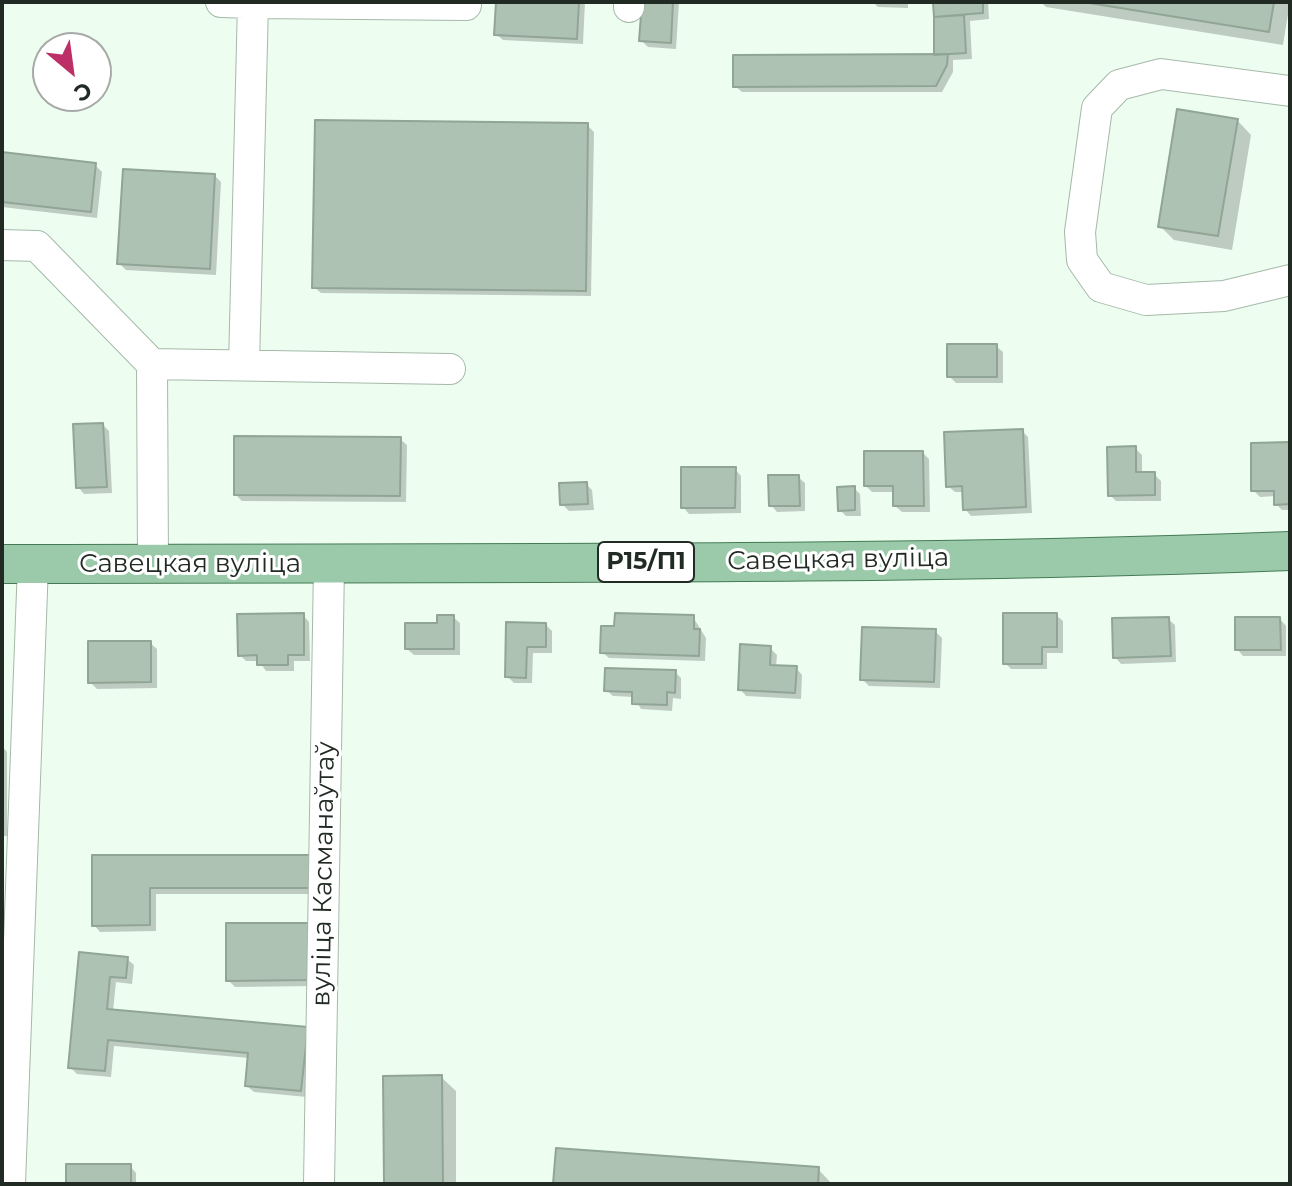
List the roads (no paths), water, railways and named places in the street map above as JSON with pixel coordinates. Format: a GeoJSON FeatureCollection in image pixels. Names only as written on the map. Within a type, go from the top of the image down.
{"type":"FeatureCollection","features":[{"type":"Feature","properties":{"kind":"main road","name":"Савецкая вуліца"},"geometry":{"type":"LineString","coordinates":[[17,564],[329,565],[1135,557],[1290,551]]}},
{"type":"Feature","properties":{"kind":"street"},"geometry":{"type":"LineString","coordinates":[[221,2],[466,2]]}},
{"type":"Feature","properties":{"kind":"street"},"geometry":{"type":"LineString","coordinates":[[244,365],[253,3]]}},
{"type":"Feature","properties":{"kind":"street"},"geometry":{"type":"LineString","coordinates":[[1290,91],[1161,74],[1119,85],[1097,108],[1080,232],[1082,260],[1101,287],[1146,300],[1224,296],[1290,280]]}},
{"type":"Feature","properties":{"kind":"street"},"geometry":{"type":"LineString","coordinates":[[2,245],[37,246],[152,364],[153,565]]}},
{"type":"Feature","properties":{"kind":"street"},"geometry":{"type":"LineString","coordinates":[[152,364],[450,369]]}},
{"type":"Feature","properties":{"kind":"street"},"geometry":{"type":"LineString","coordinates":[[10,1184],[17,564]]}},
{"type":"Feature","properties":{"kind":"street","name":"вуліца Касманаўтаў"},"geometry":{"type":"LineString","coordinates":[[319,1184],[329,565]]}}]}
